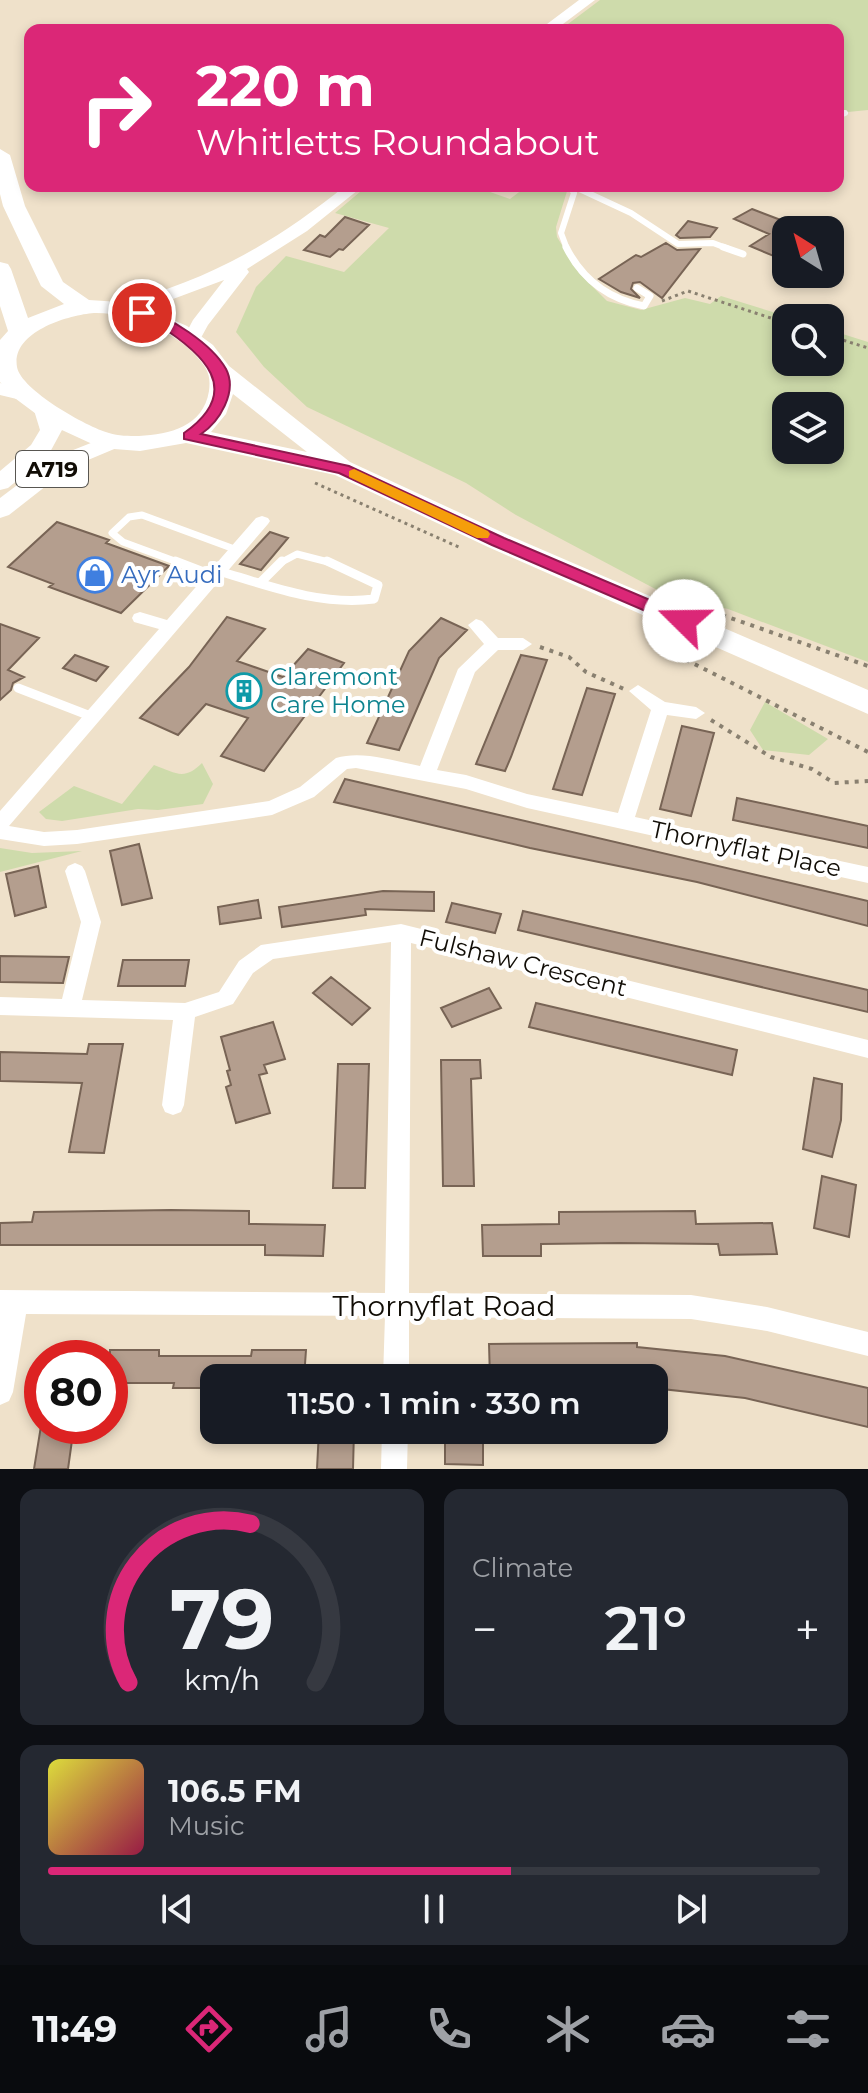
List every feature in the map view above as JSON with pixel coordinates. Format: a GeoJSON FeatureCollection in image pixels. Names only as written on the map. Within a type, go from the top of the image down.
{"type":"FeatureCollection","features":[{"type":"Feature","properties":{"kind":"highway"},"geometry":{"type":"LineString","coordinates":[[0,155],[14,206],[53,286],[84,307]]}},
{"type":"Feature","properties":{"kind":"highway"},"geometry":{"type":"LineString","coordinates":[[0,269],[20,331]]}},
{"type":"Feature","properties":{"kind":"highway"},"geometry":{"type":"LineString","coordinates":[[344,469],[189,436],[149,443],[111,442],[74,429],[34,401],[4,367],[2,355],[20,331],[56,313],[84,307],[125,307],[158,318],[191,341],[220,371],[344,469],[512,548],[868,703]]}},
{"type":"Feature","properties":{"kind":"highway"},"geometry":{"type":"LineString","coordinates":[[189,436],[206,424],[216,410],[222,385],[220,371]]}},
{"type":"Feature","properties":{"kind":"main road"},"geometry":{"type":"LineString","coordinates":[[554,24],[588,0]]}},
{"type":"Feature","properties":{"kind":"main road"},"geometry":{"type":"LineString","coordinates":[[125,307],[172,297],[244,267],[307,226],[348,192]]}},
{"type":"Feature","properties":{"kind":"main road"},"geometry":{"type":"LineString","coordinates":[[191,341],[199,324],[244,267]]}},
{"type":"Feature","properties":{"kind":"main road"},"geometry":{"type":"LineString","coordinates":[[0,389],[34,401]]}},
{"type":"Feature","properties":{"kind":"main road","name":"A719"},"geometry":{"type":"LineString","coordinates":[[0,483],[41,449],[51,430],[34,401]]}},
{"type":"Feature","properties":{"kind":"main road","name":"A719"},"geometry":{"type":"LineString","coordinates":[[0,510],[61,463],[111,442]]}},
{"type":"Feature","properties":{"kind":"street"},"geometry":{"type":"LineString","coordinates":[[0,824],[262,521]]}},
{"type":"Feature","properties":{"kind":"street"},"geometry":{"type":"LineString","coordinates":[[140,618],[170,626]]}},
{"type":"Feature","properties":{"kind":"street"},"geometry":{"type":"LineString","coordinates":[[476,625],[494,644]]}},
{"type":"Feature","properties":{"kind":"street"},"geometry":{"type":"LineString","coordinates":[[426,774],[467,669],[494,644],[523,644]]}},
{"type":"Feature","properties":{"kind":"street"},"geometry":{"type":"LineString","coordinates":[[638,691],[658,712],[697,716]]}},
{"type":"Feature","properties":{"kind":"street","name":"Thornyflat Place"},"geometry":{"type":"LineString","coordinates":[[624,823],[658,712]]}},
{"type":"Feature","properties":{"kind":"street","name":"Thornyflat Place"},"geometry":{"type":"LineString","coordinates":[[0,832],[44,839],[77,837],[272,808],[307,792],[342,763],[356,761],[426,774],[624,823],[868,875]]}},
{"type":"Feature","properties":{"kind":"street"},"geometry":{"type":"LineString","coordinates":[[70,1008],[91,922],[75,871]]}},
{"type":"Feature","properties":{"kind":"street"},"geometry":{"type":"LineString","coordinates":[[0,1006],[185,1012],[226,998],[246,967],[268,951],[401,932]]}},
{"type":"Feature","properties":{"kind":"street","name":"Fulshaw Crescent"},"geometry":{"type":"LineString","coordinates":[[396,1364],[401,932],[868,1049]]}},
{"type":"Feature","properties":{"kind":"street"},"geometry":{"type":"LineString","coordinates":[[173,1105],[185,1012]]}},
{"type":"Feature","properties":{"kind":"street","name":"Thornyflat Road"},"geometry":{"type":"LineString","coordinates":[[0,1392],[8,1302],[691,1307],[767,1319],[868,1343]]}},
{"type":"Feature","properties":{"kind":"street"},"geometry":{"type":"LineString","coordinates":[[394,1469],[395,1444]]}},
{"type":"Feature","properties":{"kind":"lane"},"geometry":{"type":"LineString","coordinates":[[574,192],[561,233],[573,259],[598,289],[618,300],[644,306],[650,296],[637,288]]}},
{"type":"Feature","properties":{"kind":"lane"},"geometry":{"type":"LineString","coordinates":[[585,192],[620,207],[678,244],[713,243],[743,254]]}},
{"type":"Feature","properties":{"kind":"lane"},"geometry":{"type":"LineString","coordinates":[[237,550],[142,515],[129,517],[112,533],[123,542],[216,573],[332,601],[356,603],[374,599],[378,585],[319,559],[296,553],[261,582]]}},
{"type":"Feature","properties":{"kind":"lane"},"geometry":{"type":"LineString","coordinates":[[18,688],[93,717]]}},
{"type":"Feature","properties":{"kind":"path"},"geometry":{"type":"LineString","coordinates":[[644,306],[688,291],[772,318]]}},
{"type":"Feature","properties":{"kind":"path"},"geometry":{"type":"LineString","coordinates":[[844,340],[868,348]]}},
{"type":"Feature","properties":{"kind":"path"},"geometry":{"type":"LineString","coordinates":[[313,482],[470,551]]}},
{"type":"Feature","properties":{"kind":"path"},"geometry":{"type":"LineString","coordinates":[[713,613],[742,620],[868,666]]}},
{"type":"Feature","properties":{"kind":"path"},"geometry":{"type":"LineString","coordinates":[[643,627],[668,637]]}},
{"type":"Feature","properties":{"kind":"path"},"geometry":{"type":"LineString","coordinates":[[655,632],[650,638],[659,646],[868,752]]}},
{"type":"Feature","properties":{"kind":"path"},"geometry":{"type":"LineString","coordinates":[[523,644],[551,648],[569,657],[586,672],[622,687],[658,712]]}},
{"type":"Feature","properties":{"kind":"path"},"geometry":{"type":"LineString","coordinates":[[697,716],[711,720],[771,757],[812,769],[834,783],[868,781]]}},
{"type":"Feature","properties":{"kind":"green space"},"geometry":{"type":"Polygon","coordinates":[[[600,0],[868,0],[868,110],[844,112],[844,24],[568,24],[600,0]]]}},
{"type":"Feature","properties":{"kind":"green space"},"geometry":{"type":"Polygon","coordinates":[[[360,192],[490,192],[510,199],[519,192],[567,192],[556,227],[557,237],[579,273],[607,301],[641,310],[685,298],[710,304],[721,296],[772,312],[772,376],[844,376],[844,334],[868,342],[868,662],[728,609],[661,592],[516,515],[466,483],[307,407],[264,367],[236,332],[256,287],[286,256],[344,272],[389,228],[335,213],[360,192]]]}},
{"type":"Feature","properties":{"kind":"green space"},"geometry":{"type":"Polygon","coordinates":[[[765,702],[828,739],[809,755],[763,750],[750,730],[765,702]]]}},
{"type":"Feature","properties":{"kind":"green space"},"geometry":{"type":"Polygon","coordinates":[[[202,763],[213,784],[203,804],[158,810],[138,809],[62,821],[46,819],[39,812],[74,786],[122,804],[154,765],[185,774],[202,763]]]}},
{"type":"Feature","properties":{"kind":"green space"},"geometry":{"type":"Polygon","coordinates":[[[0,848],[32,853],[82,851],[0,872],[0,848]]]}},
{"type":"Feature","properties":{"kind":"building"},"geometry":{"type":"Polygon","coordinates":[[[752,209],[772,217],[772,255],[750,246],[769,234],[734,219],[752,209]]]}},
{"type":"Feature","properties":{"kind":"building"},"geometry":{"type":"Polygon","coordinates":[[[345,217],[369,225],[343,250],[339,249],[330,257],[304,250],[320,235],[325,237],[345,217]]]}},
{"type":"Feature","properties":{"kind":"building"},"geometry":{"type":"Polygon","coordinates":[[[688,221],[717,228],[710,237],[680,238],[676,235],[688,221]]]}},
{"type":"Feature","properties":{"kind":"building"},"geometry":{"type":"Polygon","coordinates":[[[666,243],[677,250],[700,249],[662,298],[640,282],[633,283],[631,289],[640,298],[621,292],[599,279],[636,255],[641,257],[666,243]]]}},
{"type":"Feature","properties":{"kind":"building","name":"Ayr Audi"},"geometry":{"type":"Polygon","coordinates":[[[57,522],[169,566],[121,613],[49,587],[53,584],[8,567],[57,522]]]}},
{"type":"Feature","properties":{"kind":"building"},"geometry":{"type":"Polygon","coordinates":[[[270,532],[288,538],[261,570],[240,564],[270,532]]]}},
{"type":"Feature","properties":{"kind":"building","name":"Claremont Care Home"},"geometry":{"type":"Polygon","coordinates":[[[227,617],[265,629],[237,661],[283,677],[308,649],[344,663],[264,771],[221,756],[248,718],[206,704],[178,735],[140,718],[189,667],[227,617]]]}},
{"type":"Feature","properties":{"kind":"building"},"geometry":{"type":"Polygon","coordinates":[[[441,618],[467,630],[439,658],[399,750],[367,743],[409,651],[441,618]]]}},
{"type":"Feature","properties":{"kind":"building"},"geometry":{"type":"Polygon","coordinates":[[[0,624],[39,638],[8,670],[24,677],[13,683],[11,690],[0,700],[0,624]]]}},
{"type":"Feature","properties":{"kind":"building"},"geometry":{"type":"Polygon","coordinates":[[[75,655],[108,667],[96,681],[63,668],[75,655]]]}},
{"type":"Feature","properties":{"kind":"building"},"geometry":{"type":"Polygon","coordinates":[[[521,655],[547,660],[511,757],[505,771],[476,764],[521,655]]]}},
{"type":"Feature","properties":{"kind":"building"},"geometry":{"type":"Polygon","coordinates":[[[587,688],[615,694],[582,795],[553,789],[587,688]]]}},
{"type":"Feature","properties":{"kind":"building"},"geometry":{"type":"Polygon","coordinates":[[[682,726],[714,733],[691,816],[660,809],[682,726]]]}},
{"type":"Feature","properties":{"kind":"building"},"geometry":{"type":"Polygon","coordinates":[[[345,779],[868,901],[868,926],[697,882],[530,848],[334,802],[345,779]]]}},
{"type":"Feature","properties":{"kind":"building"},"geometry":{"type":"Polygon","coordinates":[[[737,798],[868,826],[868,848],[733,820],[737,798]]]}},
{"type":"Feature","properties":{"kind":"building"},"geometry":{"type":"Polygon","coordinates":[[[139,844],[152,898],[122,905],[110,851],[139,844]]]}},
{"type":"Feature","properties":{"kind":"building"},"geometry":{"type":"Polygon","coordinates":[[[38,866],[46,907],[15,916],[6,874],[38,866]]]}},
{"type":"Feature","properties":{"kind":"building"},"geometry":{"type":"Polygon","coordinates":[[[383,891],[434,892],[434,911],[365,909],[366,915],[282,927],[279,907],[383,891]]]}},
{"type":"Feature","properties":{"kind":"building"},"geometry":{"type":"Polygon","coordinates":[[[258,900],[261,918],[220,924],[218,907],[258,900]]]}},
{"type":"Feature","properties":{"kind":"building"},"geometry":{"type":"Polygon","coordinates":[[[452,903],[501,914],[495,933],[446,922],[452,903]]]}},
{"type":"Feature","properties":{"kind":"building"},"geometry":{"type":"Polygon","coordinates":[[[523,911],[868,990],[868,1012],[518,930],[523,911]]]}},
{"type":"Feature","properties":{"kind":"building"},"geometry":{"type":"Polygon","coordinates":[[[0,956],[69,957],[63,983],[0,982],[0,956]]]}},
{"type":"Feature","properties":{"kind":"building"},"geometry":{"type":"Polygon","coordinates":[[[123,960],[189,960],[185,986],[118,986],[123,960]]]}},
{"type":"Feature","properties":{"kind":"building"},"geometry":{"type":"Polygon","coordinates":[[[331,977],[370,1008],[352,1025],[313,993],[331,977]]]}},
{"type":"Feature","properties":{"kind":"building"},"geometry":{"type":"Polygon","coordinates":[[[489,988],[501,1008],[452,1027],[441,1008],[489,988]]]}},
{"type":"Feature","properties":{"kind":"building"},"geometry":{"type":"Polygon","coordinates":[[[536,1003],[737,1050],[732,1075],[529,1027],[536,1003]]]}},
{"type":"Feature","properties":{"kind":"building"},"geometry":{"type":"Polygon","coordinates":[[[273,1022],[285,1059],[264,1065],[267,1073],[259,1075],[270,1113],[236,1123],[226,1087],[231,1085],[227,1071],[230,1070],[221,1037],[273,1022]]]}},
{"type":"Feature","properties":{"kind":"building"},"geometry":{"type":"Polygon","coordinates":[[[89,1044],[123,1044],[104,1153],[69,1152],[82,1083],[0,1081],[0,1052],[87,1054],[89,1044]]]}},
{"type":"Feature","properties":{"kind":"building"},"geometry":{"type":"Polygon","coordinates":[[[441,1060],[480,1060],[481,1078],[471,1079],[474,1186],[443,1186],[441,1060]]]}},
{"type":"Feature","properties":{"kind":"building"},"geometry":{"type":"Polygon","coordinates":[[[338,1064],[369,1064],[365,1188],[333,1188],[338,1064]]]}},
{"type":"Feature","properties":{"kind":"building"},"geometry":{"type":"Polygon","coordinates":[[[814,1078],[842,1084],[841,1120],[832,1157],[803,1149],[814,1078]]]}},
{"type":"Feature","properties":{"kind":"building"},"geometry":{"type":"Polygon","coordinates":[[[822,1176],[856,1185],[849,1237],[814,1228],[822,1176]]]}},
{"type":"Feature","properties":{"kind":"building"},"geometry":{"type":"Polygon","coordinates":[[[249,1211],[249,1224],[325,1225],[323,1256],[265,1255],[265,1245],[0,1245],[0,1223],[32,1222],[34,1212],[249,1211]]]}},
{"type":"Feature","properties":{"kind":"building"},"geometry":{"type":"Polygon","coordinates":[[[695,1211],[696,1224],[772,1223],[777,1254],[720,1255],[718,1244],[620,1243],[541,1244],[541,1256],[483,1256],[482,1225],[559,1224],[559,1212],[695,1211]]]}},
{"type":"Feature","properties":{"kind":"building"},"geometry":{"type":"Polygon","coordinates":[[[637,1343],[637,1347],[725,1356],[868,1388],[868,1427],[745,1398],[668,1390],[668,1364],[490,1364],[489,1344],[637,1343]]]}},
{"type":"Feature","properties":{"kind":"building"},"geometry":{"type":"Polygon","coordinates":[[[128,1350],[159,1350],[159,1356],[251,1356],[252,1350],[306,1350],[305,1364],[200,1364],[200,1388],[173,1388],[174,1383],[128,1383],[128,1350]]]}},
{"type":"Feature","properties":{"kind":"building"},"geometry":{"type":"Polygon","coordinates":[[[38,1444],[71,1444],[68,1469],[34,1469],[38,1444]]]}},
{"type":"Feature","properties":{"kind":"building"},"geometry":{"type":"Polygon","coordinates":[[[318,1444],[354,1444],[353,1469],[317,1469],[318,1444]]]}},
{"type":"Feature","properties":{"kind":"building"},"geometry":{"type":"Polygon","coordinates":[[[445,1444],[483,1444],[483,1465],[445,1464],[445,1444]]]}},
{"type":"Feature","properties":{"kind":"slow traffic"},"geometry":{"type":"LineString","coordinates":[[354,474],[482,534]]}},
{"type":"Feature","properties":{"kind":"place","name":"Ayr Audi"},"geometry":{"type":"Point","coordinates":[95,575]}},
{"type":"Feature","properties":{"kind":"place","name":"Claremont Care Home"},"geometry":{"type":"Point","coordinates":[244,691]}},
{"type":"Feature","properties":{"kind":"route"},"geometry":{"type":"LineString","coordinates":[[142,313],[158,318],[191,341],[208,355],[220,371],[221,395],[216,410],[206,424],[189,436],[344,469],[498,541],[684,621]]}}]}
